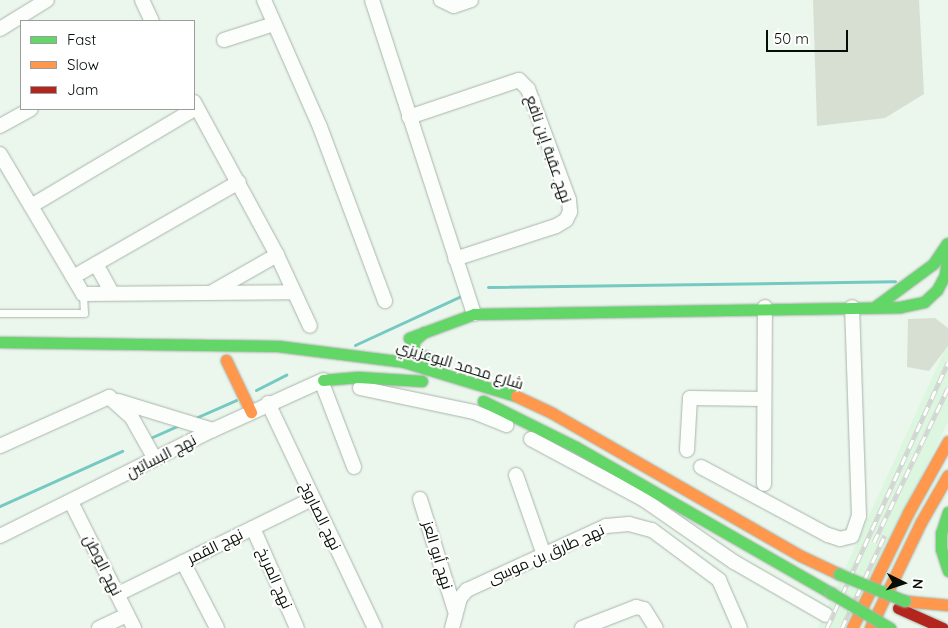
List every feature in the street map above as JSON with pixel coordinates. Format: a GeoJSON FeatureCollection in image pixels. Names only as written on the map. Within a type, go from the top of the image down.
{"type":"FeatureCollection","features":[{"type":"Feature","properties":{"kind":"main road"},"geometry":{"type":"LineString","coordinates":[[876,306],[933,264],[948,242]]}},
{"type":"Feature","properties":{"kind":"main road"},"geometry":{"type":"LineString","coordinates":[[399,342],[474,314],[916,305],[932,297],[941,285],[948,251]]}},
{"type":"Feature","properties":{"kind":"main road"},"geometry":{"type":"LineString","coordinates":[[424,332],[413,342],[417,355],[508,393]]}},
{"type":"Feature","properties":{"kind":"main road","name":"شارع محمد البوعزيزي"},"geometry":{"type":"LineString","coordinates":[[0,342],[278,346],[370,355],[404,362],[508,393],[600,439],[801,556],[901,604]]}},
{"type":"Feature","properties":{"kind":"main road"},"geometry":{"type":"LineString","coordinates":[[370,355],[385,348]]}},
{"type":"Feature","properties":{"kind":"main road"},"geometry":{"type":"LineString","coordinates":[[213,360],[231,360],[252,412]]}},
{"type":"Feature","properties":{"kind":"main road","name":"شارع محمد البوعزيزي"},"geometry":{"type":"LineString","coordinates":[[321,382],[358,377],[426,382],[323,365]]}},
{"type":"Feature","properties":{"kind":"main road","name":"شارع محمد البوعزيزي"},"geometry":{"type":"LineString","coordinates":[[471,397],[503,409],[576,447],[830,593],[894,625]]}},
{"type":"Feature","properties":{"kind":"main road"},"geometry":{"type":"LineString","coordinates":[[852,628],[908,513],[948,440]]}},
{"type":"Feature","properties":{"kind":"main road"},"geometry":{"type":"LineString","coordinates":[[870,628],[920,522],[948,475]]}},
{"type":"Feature","properties":{"kind":"main road"},"geometry":{"type":"LineString","coordinates":[[948,512],[941,533],[941,549],[948,570]]}},
{"type":"Feature","properties":{"kind":"main road"},"geometry":{"type":"LineString","coordinates":[[901,604],[948,604]]}},
{"type":"Feature","properties":{"kind":"main road"},"geometry":{"type":"LineString","coordinates":[[901,604],[943,628]]}},
{"type":"Feature","properties":{"kind":"street"},"geometry":{"type":"LineString","coordinates":[[0,29],[47,0]]}},
{"type":"Feature","properties":{"kind":"street"},"geometry":{"type":"LineString","coordinates":[[142,0],[152,20]]}},
{"type":"Feature","properties":{"kind":"street"},"geometry":{"type":"LineString","coordinates":[[264,0],[320,127],[385,301]]}},
{"type":"Feature","properties":{"kind":"street"},"geometry":{"type":"LineString","coordinates":[[372,0],[474,314]]}},
{"type":"Feature","properties":{"kind":"street"},"geometry":{"type":"LineString","coordinates":[[441,0],[454,6],[471,0]]}},
{"type":"Feature","properties":{"kind":"street"},"geometry":{"type":"LineString","coordinates":[[224,40],[274,24]]}},
{"type":"Feature","properties":{"kind":"street","name":"نهج عقبة إبن نافع"},"geometry":{"type":"LineString","coordinates":[[409,117],[520,80],[528,89],[569,200],[570,212],[566,220],[556,226],[455,259]]}},
{"type":"Feature","properties":{"kind":"street"},"geometry":{"type":"LineString","coordinates":[[195,105],[239,182],[277,255],[310,326]]}},
{"type":"Feature","properties":{"kind":"street"},"geometry":{"type":"LineString","coordinates":[[0,126],[29,110]]}},
{"type":"Feature","properties":{"kind":"street"},"geometry":{"type":"LineString","coordinates":[[31,206],[187,110]]}},
{"type":"Feature","properties":{"kind":"street"},"geometry":{"type":"LineString","coordinates":[[0,154],[83,294],[293,292]]}},
{"type":"Feature","properties":{"kind":"street"},"geometry":{"type":"LineString","coordinates":[[73,277],[239,182]]}},
{"type":"Feature","properties":{"kind":"street"},"geometry":{"type":"LineString","coordinates":[[211,292],[277,255]]}},
{"type":"Feature","properties":{"kind":"street"},"geometry":{"type":"LineString","coordinates":[[96,264],[112,293]]}},
{"type":"Feature","properties":{"kind":"street"},"geometry":{"type":"LineString","coordinates":[[764,484],[765,307]]}},
{"type":"Feature","properties":{"kind":"street"},"geometry":{"type":"LineString","coordinates":[[701,467],[828,536],[840,539],[852,536],[859,516],[852,307]]}},
{"type":"Feature","properties":{"kind":"street"},"geometry":{"type":"LineString","coordinates":[[321,382],[354,466]]}},
{"type":"Feature","properties":{"kind":"street"},"geometry":{"type":"LineString","coordinates":[[321,382],[436,403],[500,422],[643,499],[734,562],[826,615]]}},
{"type":"Feature","properties":{"kind":"street","name":"نهج البساتين"},"geometry":{"type":"LineString","coordinates":[[0,536],[268,403],[321,382]]}},
{"type":"Feature","properties":{"kind":"street"},"geometry":{"type":"LineString","coordinates":[[687,450],[690,398],[764,399]]}},
{"type":"Feature","properties":{"kind":"street"},"geometry":{"type":"LineString","coordinates":[[0,446],[99,400],[112,400],[213,430]]}},
{"type":"Feature","properties":{"kind":"street"},"geometry":{"type":"LineString","coordinates":[[112,400],[132,418],[155,460]]}},
{"type":"Feature","properties":{"kind":"street","name":"نهج الصاروخ"},"geometry":{"type":"LineString","coordinates":[[268,403],[373,627]]}},
{"type":"Feature","properties":{"kind":"street"},"geometry":{"type":"LineString","coordinates":[[516,475],[544,555]]}},
{"type":"Feature","properties":{"kind":"street","name":"نهج القمر"},"geometry":{"type":"LineString","coordinates":[[118,594],[312,499]]}},
{"type":"Feature","properties":{"kind":"street","name":"نهج أبو العز"},"geometry":{"type":"LineString","coordinates":[[420,499],[455,611]]}},
{"type":"Feature","properties":{"kind":"street","name":"نهج الوطن"},"geometry":{"type":"LineString","coordinates":[[71,502],[134,628]]}},
{"type":"Feature","properties":{"kind":"street","name":"نهج طارق بن موسى"},"geometry":{"type":"LineString","coordinates":[[452,628],[455,611],[467,590],[606,526],[629,524],[652,530],[719,580],[740,628]]}},
{"type":"Feature","properties":{"kind":"street","name":"نهج المريخ"},"geometry":{"type":"LineString","coordinates":[[253,528],[297,628]]}},
{"type":"Feature","properties":{"kind":"street"},"geometry":{"type":"LineString","coordinates":[[183,562],[216,628]]}},
{"type":"Feature","properties":{"kind":"street"},"geometry":{"type":"LineString","coordinates":[[582,628],[636,607],[648,613],[656,628]]}},
{"type":"Feature","properties":{"kind":"street"},"geometry":{"type":"LineString","coordinates":[[99,628],[127,615]]}},
{"type":"Feature","properties":{"kind":"lane"},"geometry":{"type":"LineString","coordinates":[[0,313],[84,313],[83,294]]}},
{"type":"Feature","properties":{"kind":"shaded area"},"geometry":{"type":"Polygon","coordinates":[[[948,343],[948,422],[846,628],[818,628],[948,343]]]}},
{"type":"Feature","properties":{"kind":"building"},"geometry":{"type":"Polygon","coordinates":[[[813,0],[919,0],[924,94],[885,118],[817,126],[813,0]]]}},
{"type":"Feature","properties":{"kind":"building"},"geometry":{"type":"Polygon","coordinates":[[[935,318],[948,328],[948,346],[929,371],[907,367],[908,319],[935,318]]]}},
{"type":"Feature","properties":{"kind":"waterway"},"geometry":{"type":"LineString","coordinates":[[488,287],[895,281]]}},
{"type":"Feature","properties":{"kind":"waterway"},"geometry":{"type":"LineString","coordinates":[[355,345],[463,295]]}},
{"type":"Feature","properties":{"kind":"waterway"},"geometry":{"type":"LineString","coordinates":[[256,390],[286,375]]}},
{"type":"Feature","properties":{"kind":"waterway"},"geometry":{"type":"LineString","coordinates":[[193,419],[236,400]]}},
{"type":"Feature","properties":{"kind":"waterway"},"geometry":{"type":"LineString","coordinates":[[148,439],[179,425]]}},
{"type":"Feature","properties":{"kind":"waterway"},"geometry":{"type":"LineString","coordinates":[[0,506],[122,451]]}},
{"type":"Feature","properties":{"kind":"railway"},"geometry":{"type":"LineString","coordinates":[[827,628],[948,362]]}},
{"type":"Feature","properties":{"kind":"railway"},"geometry":{"type":"LineString","coordinates":[[874,542],[948,388]]}},
{"type":"Feature","properties":{"kind":"railway"},"geometry":{"type":"LineString","coordinates":[[842,628],[885,535]]}},
{"type":"Feature","properties":{"kind":"traffic: fast"},"geometry":{"type":"LineString","coordinates":[[876,306],[933,264],[947,243]]}},
{"type":"Feature","properties":{"kind":"traffic: fast"},"geometry":{"type":"LineString","coordinates":[[474,314],[900,307],[924,302],[937,290],[945,275],[948,251]]}},
{"type":"Feature","properties":{"kind":"traffic: fast"},"geometry":{"type":"LineString","coordinates":[[409,338],[474,314]]}},
{"type":"Feature","properties":{"kind":"traffic: fast"},"geometry":{"type":"LineString","coordinates":[[424,332],[413,342],[415,352],[440,363]]}},
{"type":"Feature","properties":{"kind":"traffic: fast"},"geometry":{"type":"LineString","coordinates":[[0,342],[278,346],[404,362],[516,396]]}},
{"type":"Feature","properties":{"kind":"traffic: fast"},"geometry":{"type":"LineString","coordinates":[[323,380],[358,377],[422,381]]}},
{"type":"Feature","properties":{"kind":"traffic: fast"},"geometry":{"type":"LineString","coordinates":[[483,401],[576,447],[831,593]]}},
{"type":"Feature","properties":{"kind":"traffic: fast"},"geometry":{"type":"LineString","coordinates":[[948,512],[941,533],[941,549],[948,571]]}},
{"type":"Feature","properties":{"kind":"traffic: fast"},"geometry":{"type":"LineString","coordinates":[[839,574],[905,601]]}},
{"type":"Feature","properties":{"kind":"traffic: fast"},"geometry":{"type":"LineString","coordinates":[[831,593],[890,628]]}},
{"type":"Feature","properties":{"kind":"traffic: slow"},"geometry":{"type":"LineString","coordinates":[[226,360],[251,412]]}},
{"type":"Feature","properties":{"kind":"traffic: slow"},"geometry":{"type":"LineString","coordinates":[[516,396],[552,413],[801,556],[839,574]]}},
{"type":"Feature","properties":{"kind":"traffic: slow"},"geometry":{"type":"LineString","coordinates":[[852,628],[908,513],[948,441]]}},
{"type":"Feature","properties":{"kind":"traffic: slow"},"geometry":{"type":"LineString","coordinates":[[870,628],[921,522],[948,475]]}},
{"type":"Feature","properties":{"kind":"traffic: slow"},"geometry":{"type":"LineString","coordinates":[[905,601],[948,605]]}},
{"type":"Feature","properties":{"kind":"traffic: jam"},"geometry":{"type":"LineString","coordinates":[[898,608],[943,628]]}}]}
